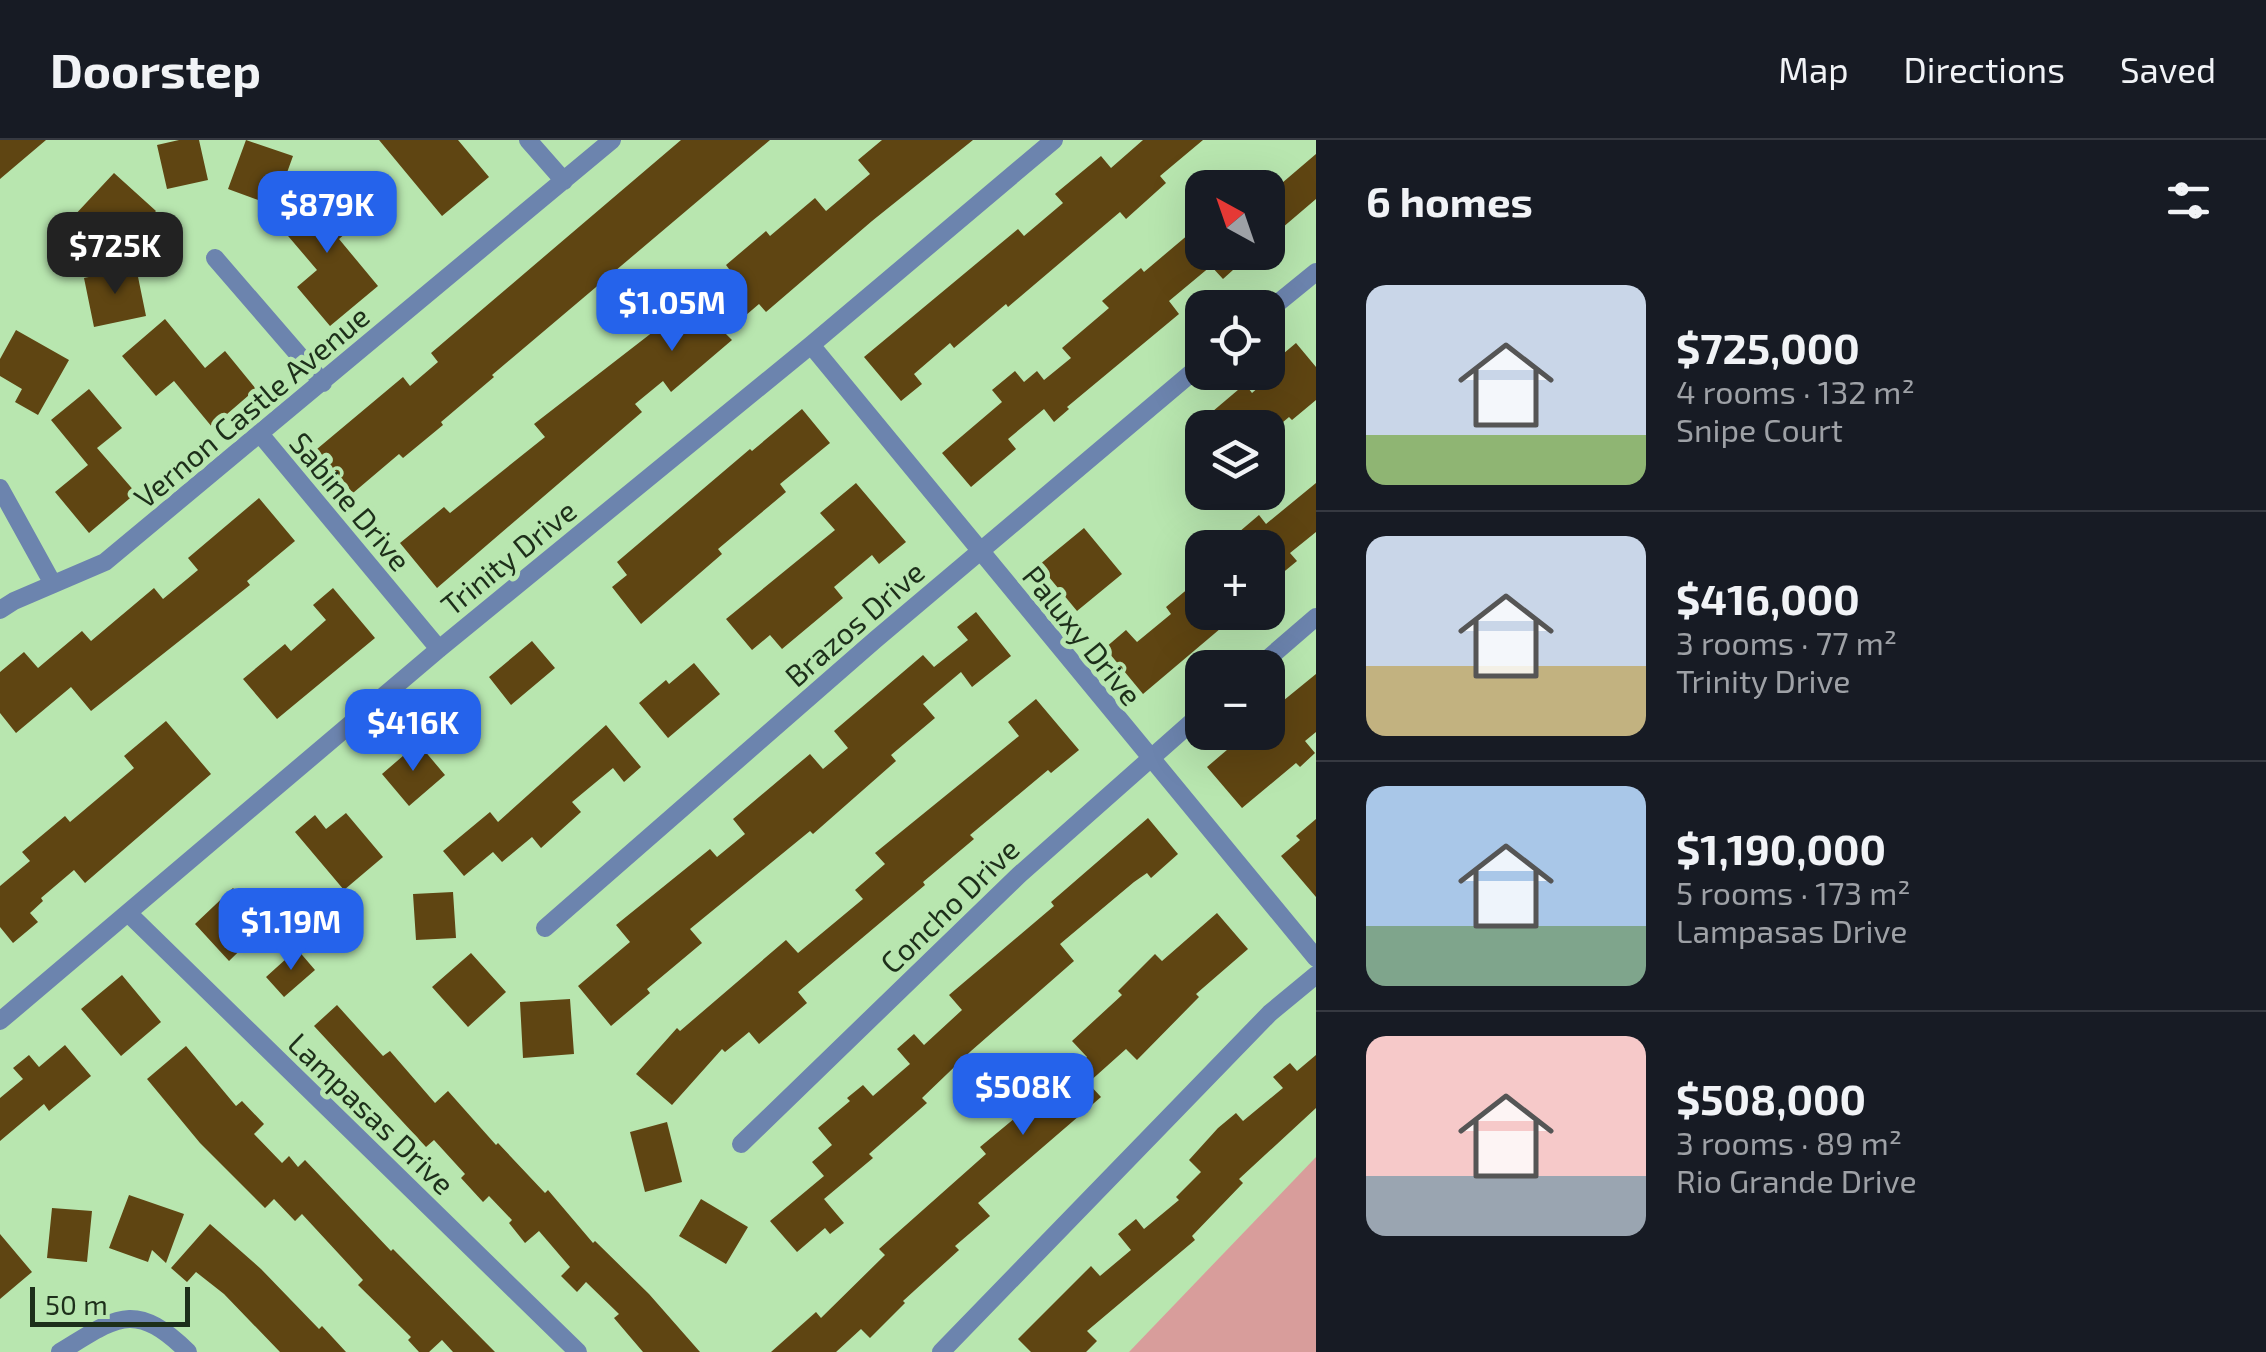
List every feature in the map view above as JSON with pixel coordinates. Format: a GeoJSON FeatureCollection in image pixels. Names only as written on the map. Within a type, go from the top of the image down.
{"type":"FeatureCollection","features":[{"type":"Feature","properties":{"kind":"street"},"geometry":{"type":"LineString","coordinates":[[528,140],[564,181]]}},
{"type":"Feature","properties":{"kind":"street","name":"Vernon Castle Avenue"},"geometry":{"type":"LineString","coordinates":[[0,610],[105,562],[612,140]]}},
{"type":"Feature","properties":{"kind":"street","name":"Trinity Drive"},"geometry":{"type":"LineString","coordinates":[[0,1021],[439,648],[1054,140]]}},
{"type":"Feature","properties":{"kind":"street"},"geometry":{"type":"LineString","coordinates":[[215,258],[323,383]]}},
{"type":"Feature","properties":{"kind":"street"},"geometry":{"type":"LineString","coordinates":[[1285,297],[1316,272]]}},
{"type":"Feature","properties":{"kind":"street","name":"Paluxy Drive"},"geometry":{"type":"LineString","coordinates":[[811,344],[1316,958]]}},
{"type":"Feature","properties":{"kind":"street","name":"Brazos Drive"},"geometry":{"type":"LineString","coordinates":[[545,928],[1185,378]]}},
{"type":"Feature","properties":{"kind":"street","name":"Sabine Drive"},"geometry":{"type":"LineString","coordinates":[[260,434],[439,648]]}},
{"type":"Feature","properties":{"kind":"street"},"geometry":{"type":"LineString","coordinates":[[0,488],[53,584]]}},
{"type":"Feature","properties":{"kind":"street"},"geometry":{"type":"LineString","coordinates":[[1278,650],[1316,617]]}},
{"type":"Feature","properties":{"kind":"street","name":"Concho Drive"},"geometry":{"type":"LineString","coordinates":[[741,1144],[1019,875],[1185,727]]}},
{"type":"Feature","properties":{"kind":"street","name":"Lampasas Drive"},"geometry":{"type":"LineString","coordinates":[[128,913],[578,1352]]}},
{"type":"Feature","properties":{"kind":"street"},"geometry":{"type":"LineString","coordinates":[[942,1352],[1270,1013],[1316,974]]}},
{"type":"Feature","properties":{"kind":"street"},"geometry":{"type":"LineString","coordinates":[[60,1352],[112,1320],[125,1318],[139,1319],[171,1335],[188,1352]]}},
{"type":"Feature","properties":{"kind":"shaded area"},"geometry":{"type":"Polygon","coordinates":[[[1316,1157],[1316,1352],[1129,1352],[1316,1157]]]}},
{"type":"Feature","properties":{"kind":"building"},"geometry":{"type":"Polygon","coordinates":[[[0,140],[46,140],[0,179],[0,140]]]}},
{"type":"Feature","properties":{"kind":"building"},"geometry":{"type":"Polygon","coordinates":[[[199,140],[208,180],[167,189],[157,145],[199,140]]]}},
{"type":"Feature","properties":{"kind":"building"},"geometry":{"type":"Polygon","coordinates":[[[246,140],[293,156],[275,206],[228,189],[246,140]]]}},
{"type":"Feature","properties":{"kind":"building"},"geometry":{"type":"Polygon","coordinates":[[[379,140],[458,140],[489,177],[442,216],[379,140]]]}},
{"type":"Feature","properties":{"kind":"building"},"geometry":{"type":"Polygon","coordinates":[[[681,140],[770,140],[492,375],[441,422],[443,425],[403,458],[399,454],[353,493],[317,449],[403,377],[410,386],[438,362],[431,353],[681,140]]]}},
{"type":"Feature","properties":{"kind":"building"},"geometry":{"type":"Polygon","coordinates":[[[882,140],[973,140],[766,312],[759,304],[725,333],[732,340],[671,392],[663,381],[635,404],[642,412],[437,588],[400,543],[444,507],[450,513],[545,437],[534,424],[658,328],[662,333],[732,273],[726,265],[766,231],[770,236],[815,198],[826,211],[870,174],[858,160],[882,140]]]}},
{"type":"Feature","properties":{"kind":"building"},"geometry":{"type":"Polygon","coordinates":[[[1143,140],[1203,140],[1160,176],[1166,183],[1126,219],[1120,212],[1008,307],[1006,304],[954,348],[950,343],[914,374],[922,384],[901,401],[864,357],[1018,229],[1024,236],[1063,203],[1055,194],[1101,156],[1111,168],[1143,140]]]}},
{"type":"Feature","properties":{"kind":"building"},"geometry":{"type":"Polygon","coordinates":[[[1316,154],[1316,199],[1285,225],[1285,180],[1316,154]]]}},
{"type":"Feature","properties":{"kind":"building"},"geometry":{"type":"Polygon","coordinates":[[[114,173],[156,211],[115,255],[73,217],[114,173]]]}},
{"type":"Feature","properties":{"kind":"building"},"geometry":{"type":"Polygon","coordinates":[[[321,186],[354,226],[339,239],[378,286],[330,326],[297,287],[317,270],[277,223],[321,186]]]}},
{"type":"Feature","properties":{"kind":"building"},"geometry":{"type":"Polygon","coordinates":[[[1185,237],[1185,270],[1206,270],[1169,301],[1179,314],[1054,422],[1044,409],[1008,439],[1016,449],[971,487],[942,453],[1002,402],[992,390],[1015,371],[1024,382],[1037,371],[1044,380],[1071,358],[1062,348],[1109,308],[1102,301],[1141,268],[1144,272],[1185,237]]]}},
{"type":"Feature","properties":{"kind":"building"},"geometry":{"type":"Polygon","coordinates":[[[136,267],[146,316],[94,327],[84,278],[136,267]]]}},
{"type":"Feature","properties":{"kind":"building"},"geometry":{"type":"Polygon","coordinates":[[[1215,270],[1233,270],[1223,279],[1215,270]]]}},
{"type":"Feature","properties":{"kind":"building"},"geometry":{"type":"Polygon","coordinates":[[[165,319],[205,368],[225,351],[256,389],[212,427],[174,381],[156,396],[122,356],[165,319]]]}},
{"type":"Feature","properties":{"kind":"building"},"geometry":{"type":"Polygon","coordinates":[[[16,330],[69,360],[38,415],[15,402],[22,389],[0,376],[0,359],[16,330]]]}},
{"type":"Feature","properties":{"kind":"building"},"geometry":{"type":"Polygon","coordinates":[[[1296,343],[1316,367],[1316,400],[1292,420],[1289,417],[1285,420],[1285,410],[1214,410],[1238,390],[1285,390],[1285,352],[1296,343]]]}},
{"type":"Feature","properties":{"kind":"building"},"geometry":{"type":"Polygon","coordinates":[[[89,389],[122,428],[97,448],[136,493],[89,533],[55,492],[88,465],[51,420],[89,389]]]}},
{"type":"Feature","properties":{"kind":"building"},"geometry":{"type":"Polygon","coordinates":[[[802,409],[830,443],[780,484],[786,492],[718,549],[722,554],[641,624],[612,587],[627,575],[617,562],[802,409]]]}},
{"type":"Feature","properties":{"kind":"building"},"geometry":{"type":"Polygon","coordinates":[[[856,483],[906,542],[879,564],[872,555],[834,587],[843,598],[782,649],[770,635],[752,650],[726,619],[835,530],[820,513],[856,483]]]}},
{"type":"Feature","properties":{"kind":"building"},"geometry":{"type":"Polygon","coordinates":[[[1316,483],[1316,532],[1290,553],[1297,561],[1285,571],[1285,530],[1241,530],[1259,515],[1266,524],[1316,483]]]}},
{"type":"Feature","properties":{"kind":"building"},"geometry":{"type":"Polygon","coordinates":[[[259,498],[295,541],[247,581],[250,585],[91,711],[71,687],[16,733],[0,713],[0,672],[24,652],[38,668],[82,631],[91,641],[154,588],[163,599],[198,570],[188,558],[259,498]]]}},
{"type":"Feature","properties":{"kind":"building"},"geometry":{"type":"Polygon","coordinates":[[[1084,528],[1122,574],[1077,611],[1039,565],[1084,528]]]}},
{"type":"Feature","properties":{"kind":"building"},"geometry":{"type":"Polygon","coordinates":[[[333,588],[375,638],[277,719],[243,679],[285,644],[291,651],[326,620],[313,605],[333,588]]]}},
{"type":"Feature","properties":{"kind":"building"},"geometry":{"type":"Polygon","coordinates":[[[1185,591],[1185,630],[1219,630],[1195,650],[1185,650],[1185,658],[1143,694],[1105,648],[1126,630],[1137,642],[1171,614],[1166,607],[1185,591]]]}},
{"type":"Feature","properties":{"kind":"building"},"geometry":{"type":"Polygon","coordinates":[[[976,612],[1011,656],[972,687],[961,672],[923,704],[935,718],[891,755],[896,761],[813,834],[810,831],[690,929],[702,943],[647,989],[650,993],[611,1026],[578,986],[630,942],[616,925],[710,849],[717,857],[745,834],[733,819],[810,754],[823,769],[848,748],[834,731],[923,655],[934,667],[968,640],[957,627],[976,612]]]}},
{"type":"Feature","properties":{"kind":"building"},"geometry":{"type":"Polygon","coordinates":[[[532,641],[555,668],[511,705],[489,677],[532,641]]]}},
{"type":"Feature","properties":{"kind":"building"},"geometry":{"type":"Polygon","coordinates":[[[694,663],[720,694],[668,738],[639,703],[694,663]]]}},
{"type":"Feature","properties":{"kind":"building"},"geometry":{"type":"Polygon","coordinates":[[[1316,674],[1316,732],[1305,741],[1315,753],[1300,767],[1296,763],[1242,808],[1207,767],[1227,750],[1285,750],[1285,699],[1316,674]]]}},
{"type":"Feature","properties":{"kind":"building"},"geometry":{"type":"Polygon","coordinates":[[[1036,699],[1079,750],[1051,773],[1048,770],[970,835],[974,839],[923,882],[925,885],[798,992],[807,1003],[759,1044],[749,1032],[725,1052],[722,1049],[672,1105],[636,1074],[677,1028],[680,1031],[786,940],[798,953],[863,899],[855,890],[885,864],[875,853],[1019,736],[1008,722],[1036,699]]]}},
{"type":"Feature","properties":{"kind":"building"},"geometry":{"type":"Polygon","coordinates":[[[166,721],[211,774],[85,883],[74,870],[41,898],[43,901],[30,913],[38,922],[13,943],[0,927],[0,886],[30,861],[22,852],[65,816],[70,822],[134,768],[124,756],[166,721]]]}},
{"type":"Feature","properties":{"kind":"building"},"geometry":{"type":"Polygon","coordinates":[[[606,725],[641,767],[624,782],[613,768],[572,802],[581,812],[541,848],[532,837],[502,862],[493,852],[464,876],[443,851],[490,812],[498,822],[606,725]]]}},
{"type":"Feature","properties":{"kind":"building"},"geometry":{"type":"Polygon","coordinates":[[[418,743],[445,775],[409,806],[382,774],[418,743]]]}},
{"type":"Feature","properties":{"kind":"building"},"geometry":{"type":"Polygon","coordinates":[[[346,813],[383,857],[344,890],[295,832],[315,815],[326,829],[346,813]]]}},
{"type":"Feature","properties":{"kind":"building"},"geometry":{"type":"Polygon","coordinates":[[[1148,818],[1178,854],[1151,878],[1147,873],[1134,882],[1060,944],[1074,961],[971,1051],[922,1098],[927,1103],[869,1154],[873,1158],[824,1199],[844,1223],[830,1234],[825,1228],[797,1252],[770,1221],[824,1176],[812,1162],[832,1145],[818,1128],[863,1085],[873,1096],[910,1064],[897,1049],[914,1034],[924,1045],[962,1010],[949,995],[1054,906],[1051,902],[1148,818]]]}},
{"type":"Feature","properties":{"kind":"building"},"geometry":{"type":"Polygon","coordinates":[[[1316,819],[1316,897],[1281,856],[1316,819]]]}},
{"type":"Feature","properties":{"kind":"building"},"geometry":{"type":"Polygon","coordinates":[[[233,888],[267,924],[229,961],[195,924],[233,888]]]}},
{"type":"Feature","properties":{"kind":"building"},"geometry":{"type":"Polygon","coordinates":[[[453,892],[456,938],[416,940],[413,894],[453,892]]]}},
{"type":"Feature","properties":{"kind":"building"},"geometry":{"type":"Polygon","coordinates":[[[1217,913],[1248,949],[1196,994],[1199,997],[1137,1060],[1126,1049],[1088,1083],[1101,1097],[978,1203],[990,1216],[955,1246],[959,1250],[903,1301],[870,1338],[861,1329],[836,1352],[771,1352],[816,1312],[821,1318],[885,1255],[879,1249],[986,1154],[980,1147],[1023,1115],[1087,1057],[1072,1041],[1122,995],[1118,991],[1155,954],[1162,961],[1217,913]]]}},
{"type":"Feature","properties":{"kind":"building"},"geometry":{"type":"Polygon","coordinates":[[[297,949],[315,970],[284,997],[266,977],[297,949]]]}},
{"type":"Feature","properties":{"kind":"building"},"geometry":{"type":"Polygon","coordinates":[[[471,953],[506,992],[468,1027],[432,987],[471,953]]]}},
{"type":"Feature","properties":{"kind":"building"},"geometry":{"type":"Polygon","coordinates":[[[122,975],[161,1022],[121,1056],[81,1009],[122,975]]]}},
{"type":"Feature","properties":{"kind":"building"},"geometry":{"type":"Polygon","coordinates":[[[570,999],[574,1054],[523,1058],[520,1002],[570,999]]]}},
{"type":"Feature","properties":{"kind":"building"},"geometry":{"type":"Polygon","coordinates":[[[337,1005],[383,1056],[390,1051],[435,1103],[448,1091],[496,1145],[545,1193],[548,1190],[593,1243],[649,1294],[700,1352],[643,1352],[614,1318],[619,1314],[586,1282],[577,1292],[561,1276],[570,1267],[539,1231],[525,1243],[509,1223],[512,1220],[489,1196],[483,1202],[461,1178],[465,1174],[434,1140],[426,1147],[314,1026],[337,1005]]]}},
{"type":"Feature","properties":{"kind":"building"},"geometry":{"type":"Polygon","coordinates":[[[65,1045],[91,1076],[49,1111],[44,1104],[0,1141],[0,1098],[23,1079],[13,1068],[29,1055],[39,1067],[65,1045]]]}},
{"type":"Feature","properties":{"kind":"building"},"geometry":{"type":"Polygon","coordinates":[[[186,1046],[236,1106],[242,1101],[264,1124],[254,1134],[282,1163],[289,1156],[298,1167],[305,1160],[495,1352],[453,1352],[442,1340],[429,1352],[419,1352],[408,1340],[411,1337],[358,1285],[363,1280],[302,1214],[295,1221],[274,1199],[265,1208],[200,1143],[147,1079],[186,1046]]]}},
{"type":"Feature","properties":{"kind":"building"},"geometry":{"type":"Polygon","coordinates":[[[1316,1055],[1316,1108],[1239,1179],[1243,1183],[1192,1236],[1195,1240],[1087,1331],[1097,1341],[1086,1352],[1031,1352],[1018,1339],[1091,1266],[1100,1276],[1131,1250],[1118,1234],[1136,1219],[1144,1229],[1179,1200],[1176,1197],[1201,1172],[1189,1160],[1218,1128],[1236,1113],[1243,1121],[1283,1088],[1273,1077],[1290,1063],[1297,1071],[1316,1055]]]}},
{"type":"Feature","properties":{"kind":"building"},"geometry":{"type":"Polygon","coordinates":[[[667,1122],[682,1182],[645,1192],[630,1132],[667,1122]]]}},
{"type":"Feature","properties":{"kind":"building"},"geometry":{"type":"Polygon","coordinates":[[[129,1195],[184,1214],[166,1263],[152,1250],[148,1262],[109,1248],[129,1195]]]}},
{"type":"Feature","properties":{"kind":"building"},"geometry":{"type":"Polygon","coordinates":[[[701,1199],[748,1227],[726,1264],[679,1236],[701,1199]]]}},
{"type":"Feature","properties":{"kind":"building"},"geometry":{"type":"Polygon","coordinates":[[[52,1208],[92,1211],[87,1262],[47,1258],[52,1208]]]}},
{"type":"Feature","properties":{"kind":"building"},"geometry":{"type":"Polygon","coordinates":[[[210,1224],[346,1352],[280,1352],[224,1294],[196,1272],[187,1282],[171,1268],[210,1224]]]}},
{"type":"Feature","properties":{"kind":"building"},"geometry":{"type":"Polygon","coordinates":[[[0,1234],[32,1272],[0,1299],[0,1234]]]}}]}
